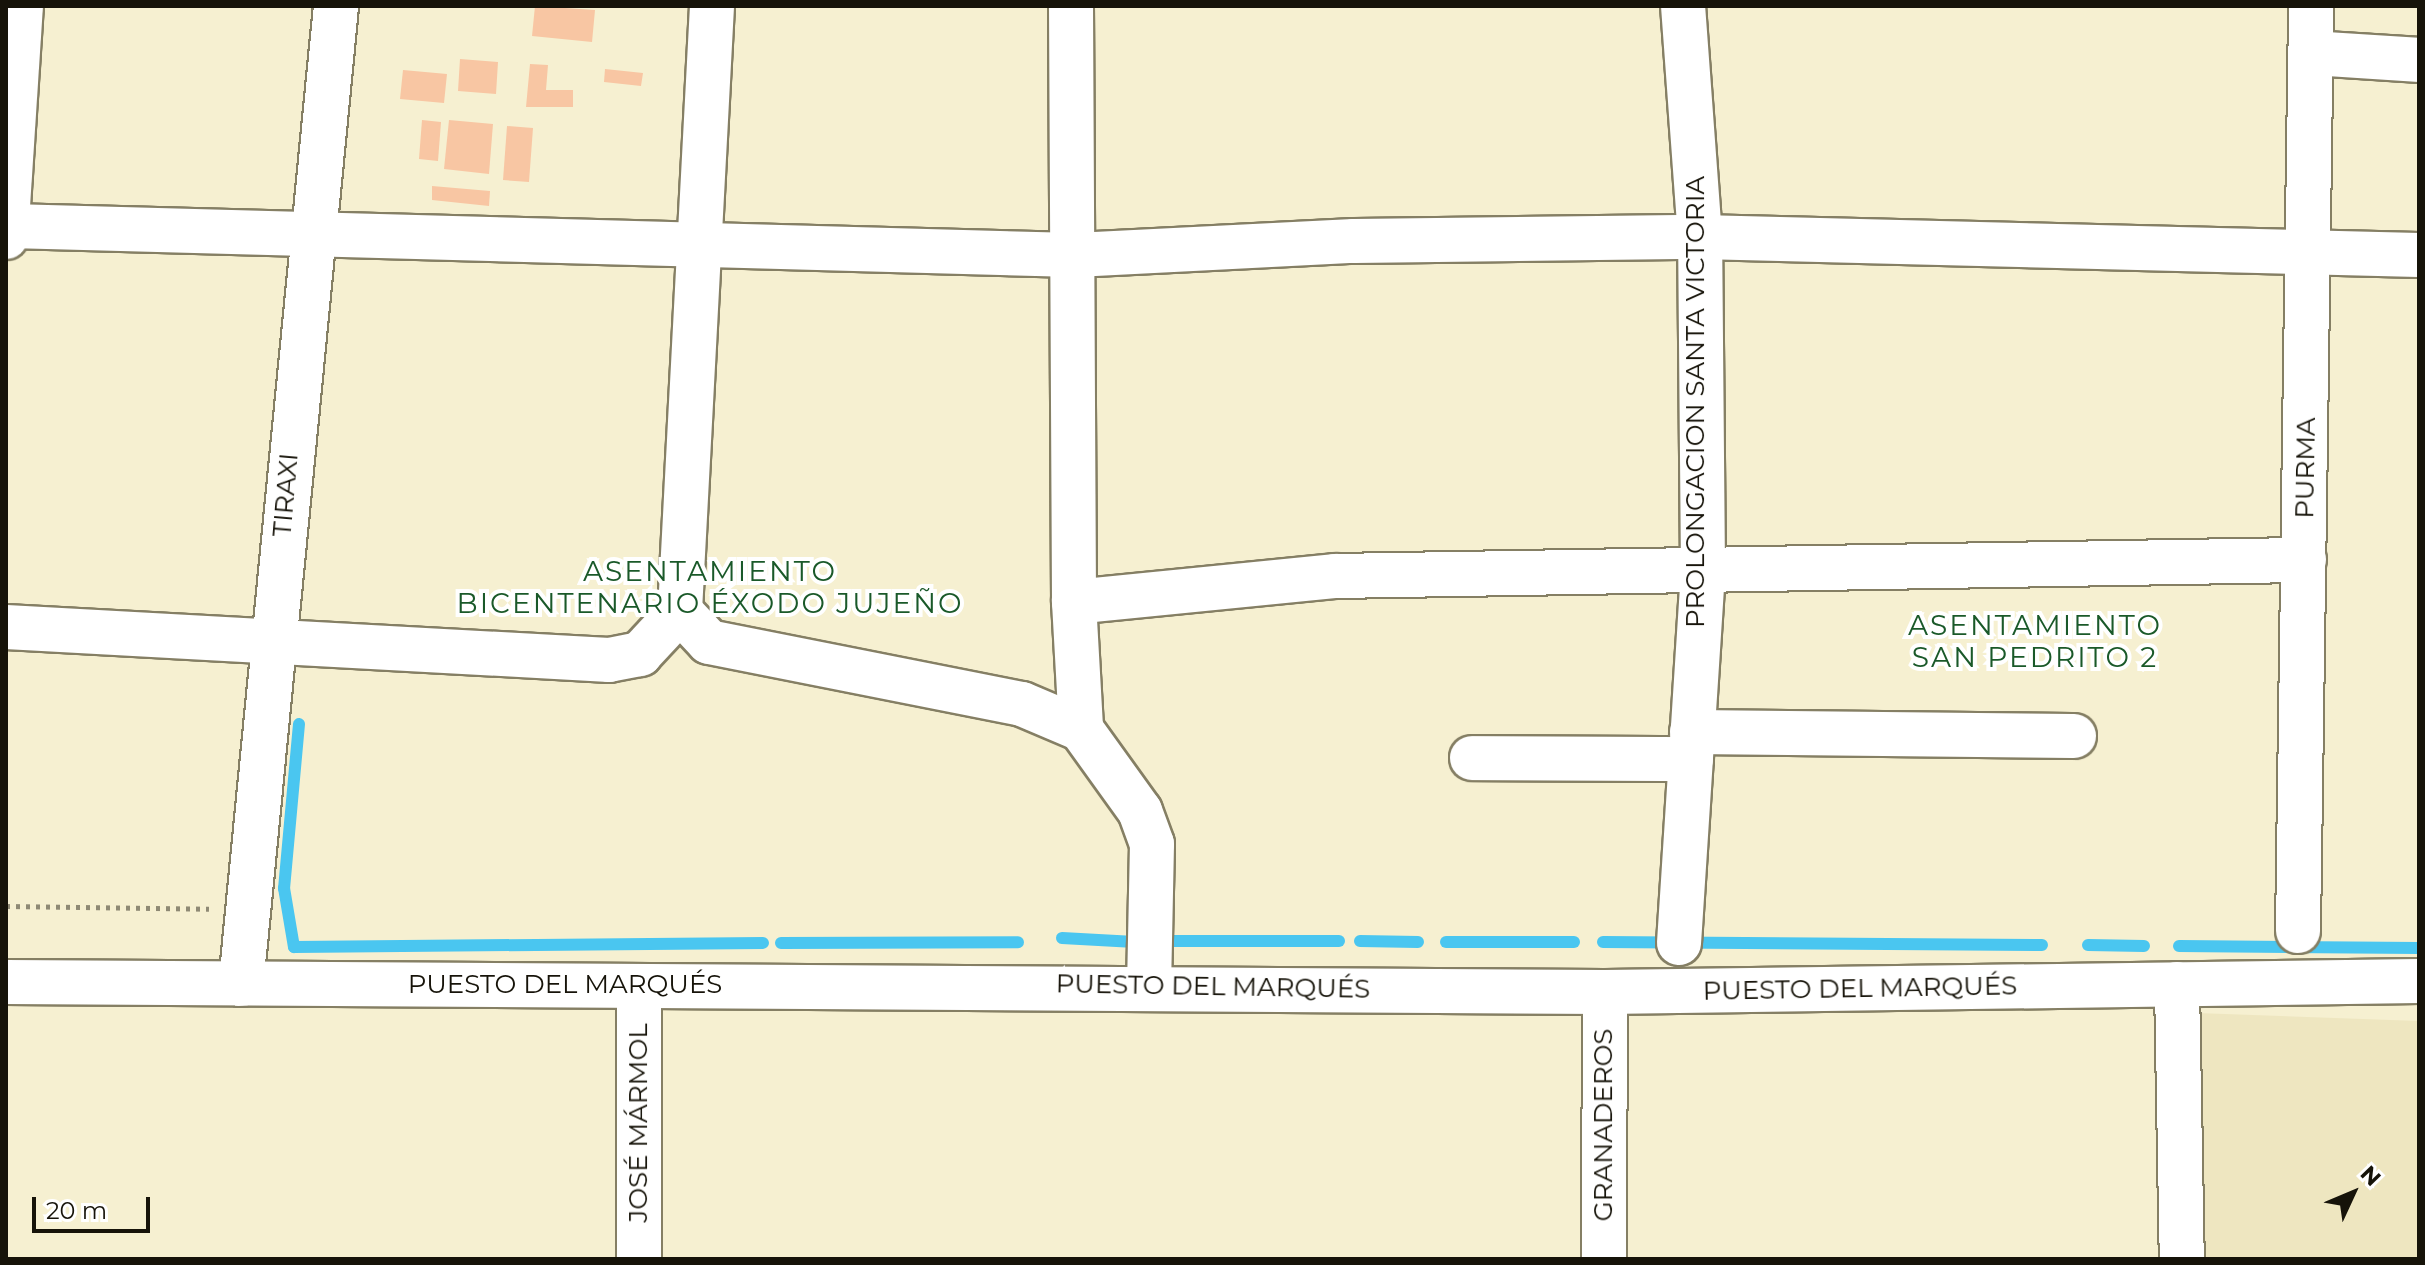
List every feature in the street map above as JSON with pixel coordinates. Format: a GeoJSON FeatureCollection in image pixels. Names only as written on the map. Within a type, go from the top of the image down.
{"type":"FeatureCollection","features":[{"type":"Feature","properties":{"kind":"street"},"geometry":{"type":"LineString","coordinates":[[21,6],[8,232],[311,235],[1075,255],[1354,241],[1700,237],[2309,256],[2419,255]]}},
{"type":"Feature","properties":{"kind":"street","name":"TIRAXI"},"geometry":{"type":"LineString","coordinates":[[241,984],[311,235],[336,6]]}},
{"type":"Feature","properties":{"kind":"street"},"geometry":{"type":"LineString","coordinates":[[6,627],[272,645],[609,660],[640,654],[680,611],[702,246],[712,6]]}},
{"type":"Feature","properties":{"kind":"street"},"geometry":{"type":"LineString","coordinates":[[1071,6],[1075,255],[1074,602],[1081,729]]}},
{"type":"Feature","properties":{"kind":"street","name":"PROLONGACION SANTA VICTORIA"},"geometry":{"type":"LineString","coordinates":[[1679,943],[1703,570],[1700,237],[1683,6]]}},
{"type":"Feature","properties":{"kind":"street","name":"PURMA"},"geometry":{"type":"LineString","coordinates":[[2298,931],[2311,6]]}},
{"type":"Feature","properties":{"kind":"street"},"geometry":{"type":"LineString","coordinates":[[2312,53],[2419,60]]}},
{"type":"Feature","properties":{"kind":"street"},"geometry":{"type":"LineString","coordinates":[[1074,602],[1335,576],[2304,560]]}},
{"type":"Feature","properties":{"kind":"street"},"geometry":{"type":"LineString","coordinates":[[680,611],[709,642],[1022,704],[1081,729],[1140,811],[1152,844],[1149,985]]}},
{"type":"Feature","properties":{"kind":"street"},"geometry":{"type":"LineString","coordinates":[[1472,758],[1692,746],[2074,736]]}},
{"type":"Feature","properties":{"kind":"street","name":"PUESTO DEL MARQUÉS"},"geometry":{"type":"LineString","coordinates":[[6,982],[1149,985],[1605,992],[2419,981]]}},
{"type":"Feature","properties":{"kind":"street"},"geometry":{"type":"LineString","coordinates":[[2177,984],[2182,1259]]}},
{"type":"Feature","properties":{"kind":"street","name":"JOSÉ MÁRMOL"},"geometry":{"type":"LineString","coordinates":[[639,986],[639,1259]]}},
{"type":"Feature","properties":{"kind":"street","name":"GRANADEROS"},"geometry":{"type":"LineString","coordinates":[[1604,1259],[1605,992]]}},
{"type":"Feature","properties":{"kind":"path"},"geometry":{"type":"LineString","coordinates":[[6,906],[250,910]]}},
{"type":"Feature","properties":{"kind":"shaded area"},"geometry":{"type":"Polygon","coordinates":[[[2197,1013],[2419,1021],[2419,1259],[2199,1259],[2197,1013]]]}},
{"type":"Feature","properties":{"kind":"building"},"geometry":{"type":"Polygon","coordinates":[[[535,6],[595,10],[592,42],[532,36],[535,6]]]}},
{"type":"Feature","properties":{"kind":"building"},"geometry":{"type":"Polygon","coordinates":[[[460,59],[498,62],[496,94],[458,91],[460,59]]]}},
{"type":"Feature","properties":{"kind":"building"},"geometry":{"type":"Polygon","coordinates":[[[530,64],[548,65],[546,90],[573,90],[573,107],[526,107],[530,64]]]}},
{"type":"Feature","properties":{"kind":"building"},"geometry":{"type":"Polygon","coordinates":[[[605,69],[643,73],[641,86],[604,82],[605,69]]]}},
{"type":"Feature","properties":{"kind":"building"},"geometry":{"type":"Polygon","coordinates":[[[403,70],[447,74],[444,103],[400,99],[403,70]]]}},
{"type":"Feature","properties":{"kind":"building"},"geometry":{"type":"Polygon","coordinates":[[[422,120],[441,122],[438,161],[419,159],[422,120]]]}},
{"type":"Feature","properties":{"kind":"building"},"geometry":{"type":"Polygon","coordinates":[[[449,120],[493,124],[489,174],[444,169],[449,120]]]}},
{"type":"Feature","properties":{"kind":"building"},"geometry":{"type":"Polygon","coordinates":[[[507,126],[533,128],[529,182],[503,180],[507,126]]]}},
{"type":"Feature","properties":{"kind":"building"},"geometry":{"type":"Polygon","coordinates":[[[432,186],[490,191],[489,206],[432,200],[432,186]]]}},
{"type":"Feature","properties":{"kind":"waterway"},"geometry":{"type":"LineString","coordinates":[[299,724],[284,888],[294,947],[763,943]]}},
{"type":"Feature","properties":{"kind":"waterway"},"geometry":{"type":"LineString","coordinates":[[1062,938],[1135,942]]}},
{"type":"Feature","properties":{"kind":"waterway"},"geometry":{"type":"LineString","coordinates":[[1169,941],[1339,941]]}},
{"type":"Feature","properties":{"kind":"waterway"},"geometry":{"type":"LineString","coordinates":[[1360,941],[1418,942]]}},
{"type":"Feature","properties":{"kind":"waterway"},"geometry":{"type":"LineString","coordinates":[[781,943],[1018,942]]}},
{"type":"Feature","properties":{"kind":"waterway"},"geometry":{"type":"LineString","coordinates":[[1446,942],[1574,942]]}},
{"type":"Feature","properties":{"kind":"waterway"},"geometry":{"type":"LineString","coordinates":[[1603,942],[2042,945]]}},
{"type":"Feature","properties":{"kind":"waterway"},"geometry":{"type":"LineString","coordinates":[[2088,945],[2144,946]]}},
{"type":"Feature","properties":{"kind":"waterway"},"geometry":{"type":"LineString","coordinates":[[2179,946],[2419,948]]}},
{"type":"Feature","properties":{"kind":"district","name":"ASENTAMIENTO BICENTENARIO ÉXODO JUJEÑO"},"geometry":{"type":"Point","coordinates":[710,587]}},
{"type":"Feature","properties":{"kind":"district","name":"ASENTAMIENTO SAN PEDRITO 2"},"geometry":{"type":"Point","coordinates":[2035,641]}}]}
